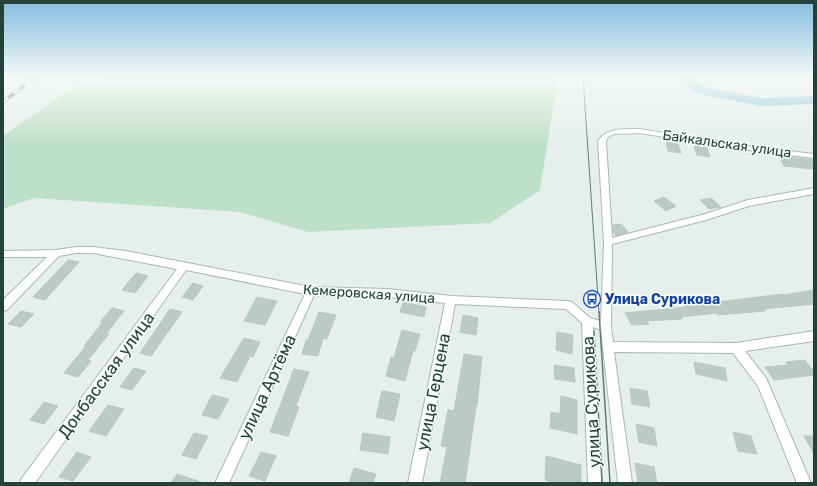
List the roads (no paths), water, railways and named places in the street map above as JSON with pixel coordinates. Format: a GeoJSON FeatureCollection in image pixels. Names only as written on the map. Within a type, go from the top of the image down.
{"type":"FeatureCollection","features":[{"type":"Feature","properties":{"kind":"street","name":"Байкальская улица"},"geometry":{"type":"LineString","coordinates":[[608,242],[602,141],[605,136],[612,132],[639,131],[747,148],[814,156]]}},
{"type":"Feature","properties":{"kind":"street"},"geometry":{"type":"LineString","coordinates":[[608,242],[700,219],[748,203],[814,192]]}},
{"type":"Feature","properties":{"kind":"street","name":"улица Сурикова"},"geometry":{"type":"LineString","coordinates":[[608,242],[606,327],[625,483]]}},
{"type":"Feature","properties":{"kind":"street","name":"Кемеровская улица"},"geometry":{"type":"LineString","coordinates":[[3,254],[56,253],[76,250],[93,250],[311,291],[388,293],[451,300],[568,305],[587,321],[606,327]]}},
{"type":"Feature","properties":{"kind":"street"},"geometry":{"type":"LineString","coordinates":[[3,307],[56,253]]}},
{"type":"Feature","properties":{"kind":"street","name":"Донбасская улица"},"geometry":{"type":"LineString","coordinates":[[27,483],[184,266]]}},
{"type":"Feature","properties":{"kind":"street","name":"улица Артёма"},"geometry":{"type":"LineString","coordinates":[[222,483],[311,291]]}},
{"type":"Feature","properties":{"kind":"street","name":"улица Герцена"},"geometry":{"type":"LineString","coordinates":[[415,483],[451,300]]}},
{"type":"Feature","properties":{"kind":"street","name":"улица Сурикова"},"geometry":{"type":"LineString","coordinates":[[587,321],[595,483]]}},
{"type":"Feature","properties":{"kind":"street"},"geometry":{"type":"LineString","coordinates":[[609,347],[637,346],[736,348],[814,336]]}},
{"type":"Feature","properties":{"kind":"street"},"geometry":{"type":"LineString","coordinates":[[736,348],[762,382],[804,483]]}},
{"type":"Feature","properties":{"kind":"waterway"},"geometry":{"type":"LineString","coordinates":[[750,100],[762,102],[814,100]]}},
{"type":"Feature","properties":{"kind":"tram line"},"geometry":{"type":"LineString","coordinates":[[585,100],[599,313]]}},
{"type":"Feature","properties":{"kind":"tram line"},"geometry":{"type":"LineString","coordinates":[[599,312],[610,483]]}},
{"type":"Feature","properties":{"kind":"tram line"},"geometry":{"type":"LineString","coordinates":[[594,331],[602,483]]}},
{"type":"Feature","properties":{"kind":"place","name":"Улица Сурикова"},"geometry":{"type":"Point","coordinates":[592,299]}}]}
